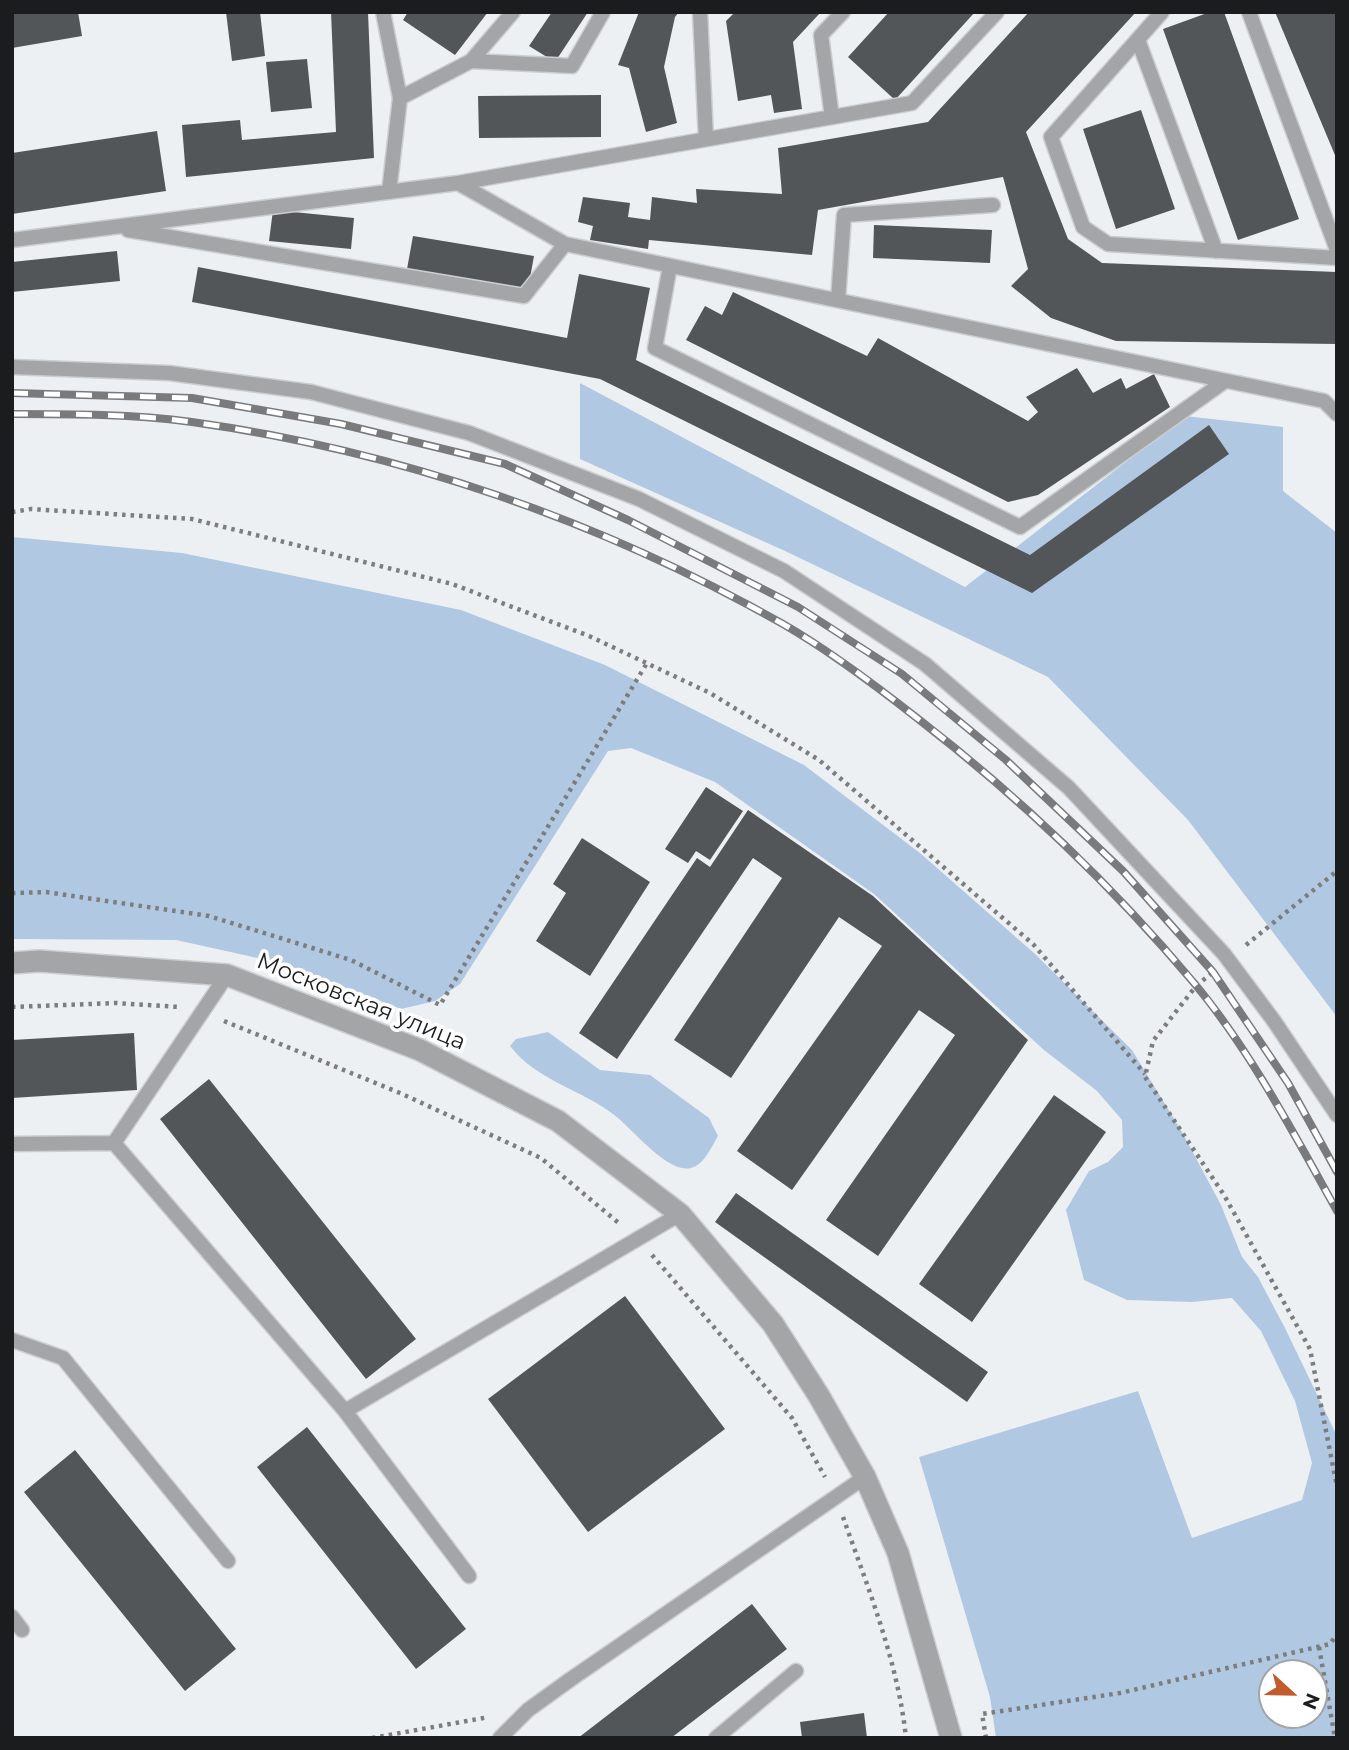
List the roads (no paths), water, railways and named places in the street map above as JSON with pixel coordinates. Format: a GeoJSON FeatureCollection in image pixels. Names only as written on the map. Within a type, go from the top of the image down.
{"type":"FeatureCollection","features":[{"type":"Feature","properties":{"kind":"street","name":"Московская улица"},"geometry":{"type":"LineString","coordinates":[[12,962],[39,961],[227,975],[420,1050],[558,1121],[680,1213],[773,1324],[865,1476],[898,1553],[951,1738]]}},
{"type":"Feature","properties":{"kind":"lane"},"geometry":{"type":"LineString","coordinates":[[383,12],[400,98],[389,192]]}},
{"type":"Feature","properties":{"kind":"lane"},"geometry":{"type":"LineString","coordinates":[[400,98],[471,61],[513,12]]}},
{"type":"Feature","properties":{"kind":"lane"},"geometry":{"type":"LineString","coordinates":[[471,61],[572,66],[603,12]]}},
{"type":"Feature","properties":{"kind":"lane"},"geometry":{"type":"LineString","coordinates":[[700,12],[706,139]]}},
{"type":"Feature","properties":{"kind":"lane"},"geometry":{"type":"LineString","coordinates":[[832,117],[821,35],[843,12]]}},
{"type":"Feature","properties":{"kind":"lane"},"geometry":{"type":"LineString","coordinates":[[12,240],[458,183],[912,103],[997,12]]}},
{"type":"Feature","properties":{"kind":"lane"},"geometry":{"type":"LineString","coordinates":[[1162,12],[1051,137],[1083,227],[1108,244],[1337,258]]}},
{"type":"Feature","properties":{"kind":"lane"},"geometry":{"type":"LineString","coordinates":[[1249,12],[1337,250]]}},
{"type":"Feature","properties":{"kind":"lane"},"geometry":{"type":"LineString","coordinates":[[1138,40],[1216,251]]}},
{"type":"Feature","properties":{"kind":"lane"},"geometry":{"type":"LineString","coordinates":[[458,183],[565,244],[1324,401],[1337,414]]}},
{"type":"Feature","properties":{"kind":"lane"},"geometry":{"type":"LineString","coordinates":[[838,300],[844,215],[993,205]]}},
{"type":"Feature","properties":{"kind":"lane"},"geometry":{"type":"LineString","coordinates":[[112,228],[524,296],[565,244]]}},
{"type":"Feature","properties":{"kind":"lane"},"geometry":{"type":"LineString","coordinates":[[670,266],[655,348],[1020,527],[1225,381]]}},
{"type":"Feature","properties":{"kind":"lane"},"geometry":{"type":"LineString","coordinates":[[12,368],[169,373],[311,392],[469,433],[639,499],[784,571],[925,664],[1069,788],[1228,961],[1275,1021],[1337,1115]]}},
{"type":"Feature","properties":{"kind":"lane"},"geometry":{"type":"LineString","coordinates":[[114,1143],[227,975]]}},
{"type":"Feature","properties":{"kind":"lane"},"geometry":{"type":"LineString","coordinates":[[12,1144],[114,1143],[345,1410],[469,1576]]}},
{"type":"Feature","properties":{"kind":"lane"},"geometry":{"type":"LineString","coordinates":[[345,1410],[680,1213]]}},
{"type":"Feature","properties":{"kind":"lane"},"geometry":{"type":"LineString","coordinates":[[12,1340],[64,1358],[228,1561]]}},
{"type":"Feature","properties":{"kind":"lane"},"geometry":{"type":"LineString","coordinates":[[500,1738],[528,1710],[865,1476]]}},
{"type":"Feature","properties":{"kind":"lane"},"geometry":{"type":"LineString","coordinates":[[12,1617],[22,1630]]}},
{"type":"Feature","properties":{"kind":"lane"},"geometry":{"type":"LineString","coordinates":[[716,1738],[796,1671]]}},
{"type":"Feature","properties":{"kind":"railway"},"geometry":{"type":"LineString","coordinates":[[12,393],[192,398],[341,424],[505,464],[628,520],[798,607],[902,674],[1006,760],[1123,871],[1213,972],[1288,1083],[1337,1172]]}},
{"type":"Feature","properties":{"kind":"railway"},"geometry":{"type":"LineString","coordinates":[[12,414],[125,416],[192,422],[346,451],[422,472],[571,522],[714,587],[801,634],[885,693],[991,778],[1097,876],[1130,911],[1194,983],[1234,1036],[1270,1093],[1337,1211]]}}]}
